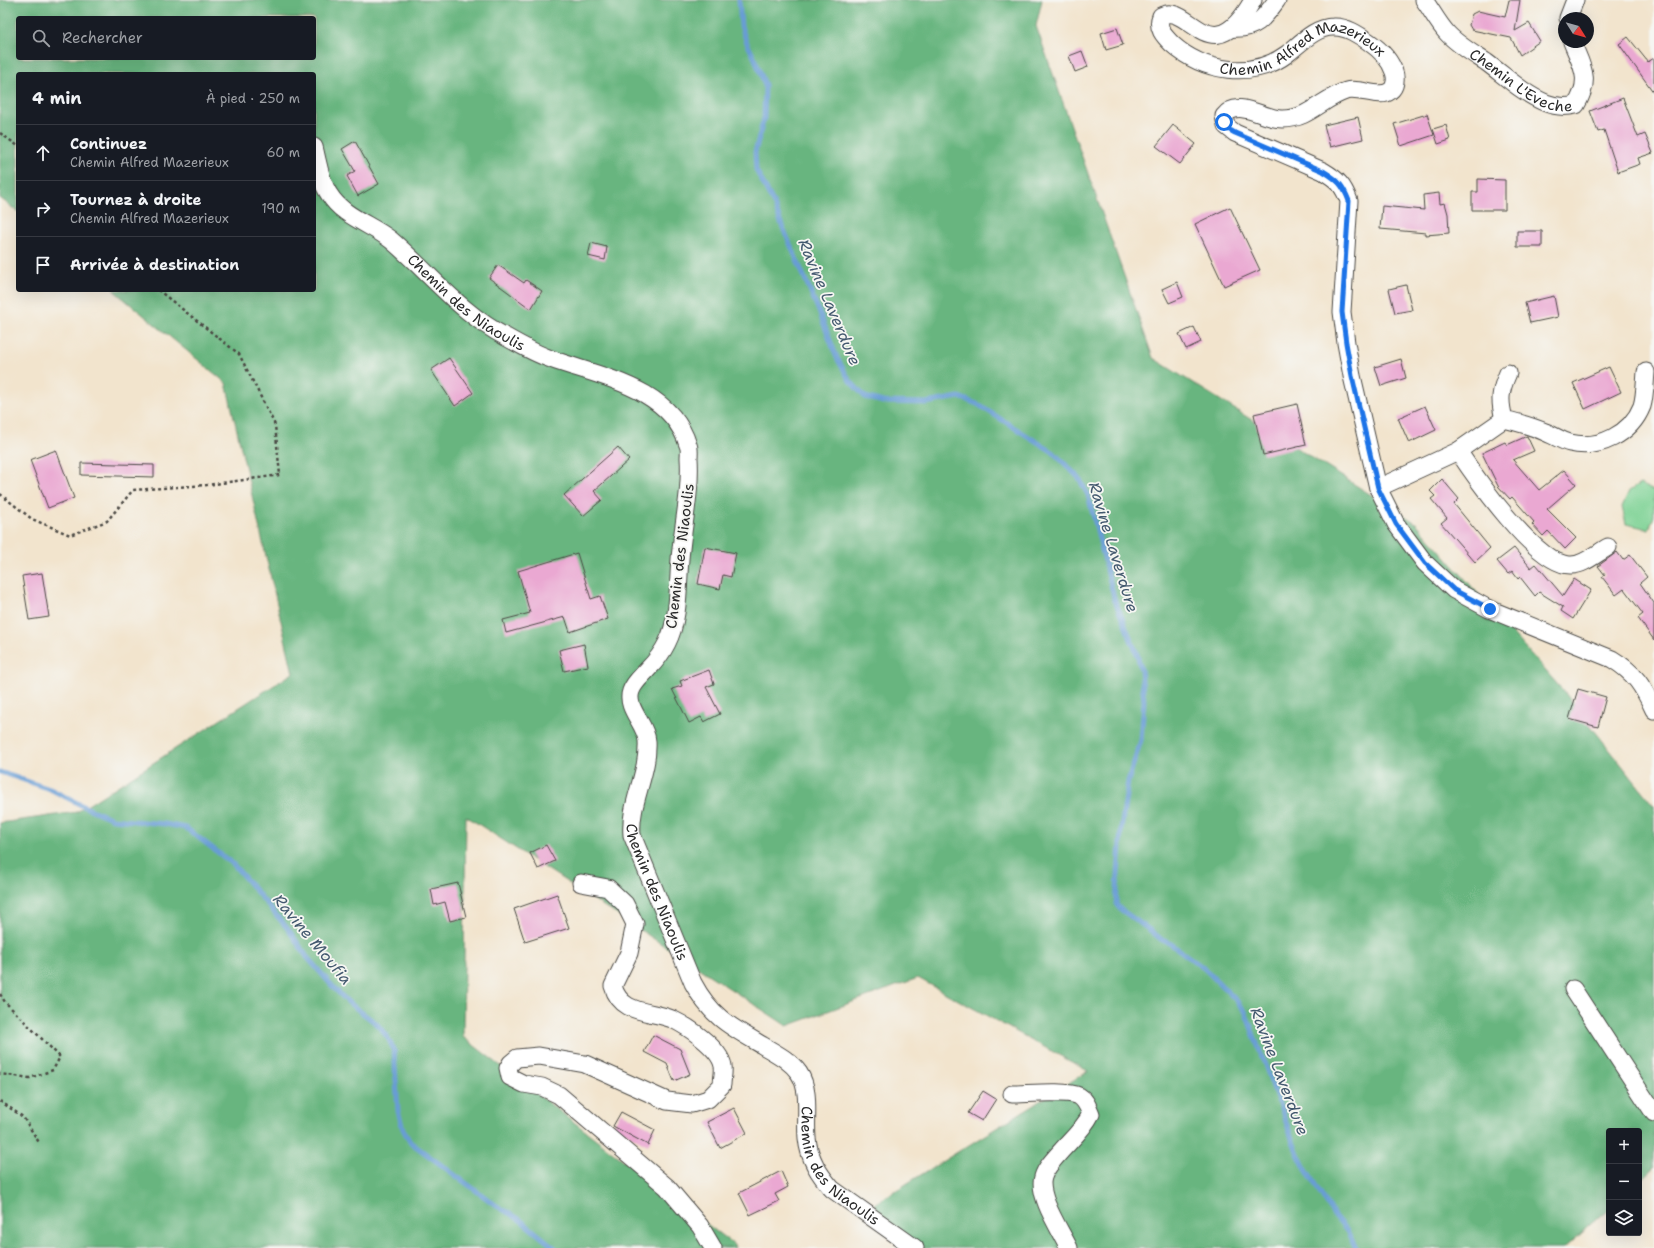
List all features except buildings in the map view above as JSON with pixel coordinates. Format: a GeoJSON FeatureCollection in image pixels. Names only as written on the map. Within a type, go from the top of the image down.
{"type":"FeatureCollection","features":[{"type":"Feature","properties":{"kind":"street"},"geometry":{"type":"LineString","coordinates":[[1232,28],[1238,24],[1254,0]]}},
{"type":"Feature","properties":{"kind":"street"},"geometry":{"type":"LineString","coordinates":[[1232,28],[1242,29],[1252,26],[1268,13],[1277,0]]}},
{"type":"Feature","properties":{"kind":"street","name":"Chemin L'Eveche"},"geometry":{"type":"LineString","coordinates":[[1424,0],[1436,20],[1460,45],[1528,93],[1546,103],[1555,105],[1576,105],[1582,94],[1586,81],[1574,48]]}},
{"type":"Feature","properties":{"kind":"street"},"geometry":{"type":"LineString","coordinates":[[1570,12],[1575,0]]}},
{"type":"Feature","properties":{"kind":"street","name":"Chemin Alfred Mazerieux"},"geometry":{"type":"LineString","coordinates":[[1232,28],[1220,33],[1207,32],[1198,28],[1182,16],[1174,7],[1160,18],[1160,29],[1164,37],[1188,56],[1214,68],[1233,70],[1264,66],[1276,62],[1314,33],[1334,26],[1358,34],[1372,44],[1384,55],[1393,70],[1395,82],[1390,91],[1379,93],[1360,90],[1345,91],[1313,110],[1292,119],[1268,118],[1241,108],[1233,109],[1227,112],[1224,116],[1226,126],[1235,133],[1323,171],[1335,178],[1344,188],[1349,201],[1342,312],[1345,336],[1352,376],[1378,488],[1396,524],[1425,563],[1454,590],[1490,609],[1612,659],[1627,668],[1638,679],[1654,710]]}},
{"type":"Feature","properties":{"kind":"street","name":"Chemin des Niaoulis"},"geometry":{"type":"LineString","coordinates":[[316,154],[323,182],[328,193],[336,203],[355,218],[389,239],[461,307],[503,336],[548,358],[634,387],[654,400],[675,418],[689,446],[691,479],[680,550],[675,614],[672,629],[667,643],[659,656],[637,681],[630,693],[632,706],[643,726],[647,741],[646,760],[632,812],[632,836],[693,984],[701,998],[722,1020],[734,1029],[781,1056],[791,1063],[799,1073],[805,1087],[807,1139],[810,1154],[819,1173],[832,1189],[915,1248]]}},
{"type":"Feature","properties":{"kind":"street"},"geometry":{"type":"LineString","coordinates":[[1378,488],[1458,451],[1504,419],[1528,425],[1568,443],[1584,445],[1602,443],[1617,436],[1632,422],[1642,405],[1646,372]]}},
{"type":"Feature","properties":{"kind":"street"},"geometry":{"type":"LineString","coordinates":[[1504,419],[1500,405],[1501,389],[1508,373]]}},
{"type":"Feature","properties":{"kind":"street"},"geometry":{"type":"LineString","coordinates":[[1458,451],[1481,486],[1518,529],[1549,557],[1562,565],[1579,564],[1608,546]]}},
{"type":"Feature","properties":{"kind":"street"},"geometry":{"type":"LineString","coordinates":[[581,883],[608,888],[625,904],[635,924],[629,953],[614,986],[616,995],[627,1005],[644,1013],[671,1019],[692,1031],[716,1051],[723,1065],[722,1085],[708,1099],[692,1104],[667,1101],[585,1064],[539,1056],[517,1058],[508,1068],[510,1077],[524,1084],[542,1087],[559,1095],[667,1187],[700,1226],[713,1248]]}},
{"type":"Feature","properties":{"kind":"street"},"geometry":{"type":"LineString","coordinates":[[1574,989],[1654,1113]]}},
{"type":"Feature","properties":{"kind":"street"},"geometry":{"type":"LineString","coordinates":[[1012,1094],[1068,1094],[1079,1096],[1087,1103],[1091,1114],[1085,1126],[1052,1161],[1042,1178],[1042,1190],[1046,1203],[1069,1248]]}},
{"type":"Feature","properties":{"kind":"path"},"geometry":{"type":"LineString","coordinates":[[0,133],[16,145]]}},
{"type":"Feature","properties":{"kind":"path"},"geometry":{"type":"LineString","coordinates":[[0,494],[32,519],[70,535],[107,521],[133,490],[206,485],[280,475],[275,425],[239,354],[161,292]]}},
{"type":"Feature","properties":{"kind":"path"},"geometry":{"type":"LineString","coordinates":[[0,994],[5,1002],[60,1057],[53,1070],[30,1078],[0,1074]]}},
{"type":"Feature","properties":{"kind":"path"},"geometry":{"type":"LineString","coordinates":[[0,1101],[23,1118],[40,1144]]}},
{"type":"Feature","properties":{"kind":"green space"},"geometry":{"type":"Polygon","coordinates":[[[0,0],[1042,0],[1036,26],[1153,358],[1416,523],[1565,693],[1654,806],[1654,1167],[1642,1178],[1642,1128],[1606,1128],[1606,1211],[1564,1248],[900,1248],[874,1204],[1088,1071],[918,978],[787,1026],[466,816],[463,1037],[734,1245],[735,1248],[0,1248],[0,823],[77,812],[293,673],[226,383],[115,292],[316,292],[316,72],[16,72],[16,210],[0,198],[0,0]]]}},
{"type":"Feature","properties":{"kind":"green space"},"geometry":{"type":"Polygon","coordinates":[[[1640,484],[1654,491],[1654,516],[1649,529],[1626,524],[1622,507],[1629,491],[1640,484]]]}},
{"type":"Feature","properties":{"kind":"waterway","name":"Ravine Laverdure"},"geometry":{"type":"LineString","coordinates":[[739,0],[741,26],[765,85],[764,118],[755,152],[756,170],[774,204],[837,358],[850,381],[865,397],[883,402],[926,403],[959,397],[977,404],[1053,452],[1079,478],[1088,495],[1115,601],[1137,654],[1141,670],[1144,701],[1141,740],[1128,781],[1121,830],[1116,904],[1120,909],[1162,940],[1171,944],[1205,969],[1245,1011],[1297,1152],[1335,1217],[1347,1231],[1356,1248]]}},
{"type":"Feature","properties":{"kind":"waterway","name":"Ravine Moufia"},"geometry":{"type":"LineString","coordinates":[[0,772],[50,789],[87,808],[113,819],[165,824],[186,828],[233,864],[288,929],[307,957],[335,989],[348,1002],[377,1024],[388,1038],[394,1050],[398,1111],[403,1129],[410,1142],[497,1206],[519,1219],[555,1248]]}},
{"type":"Feature","properties":{"kind":"route"},"geometry":{"type":"LineString","coordinates":[[1224,122],[1228,129],[1235,133],[1323,171],[1335,178],[1344,188],[1349,201],[1349,216],[1342,312],[1352,376],[1378,488],[1396,524],[1425,563],[1454,590],[1490,609]]}}]}
